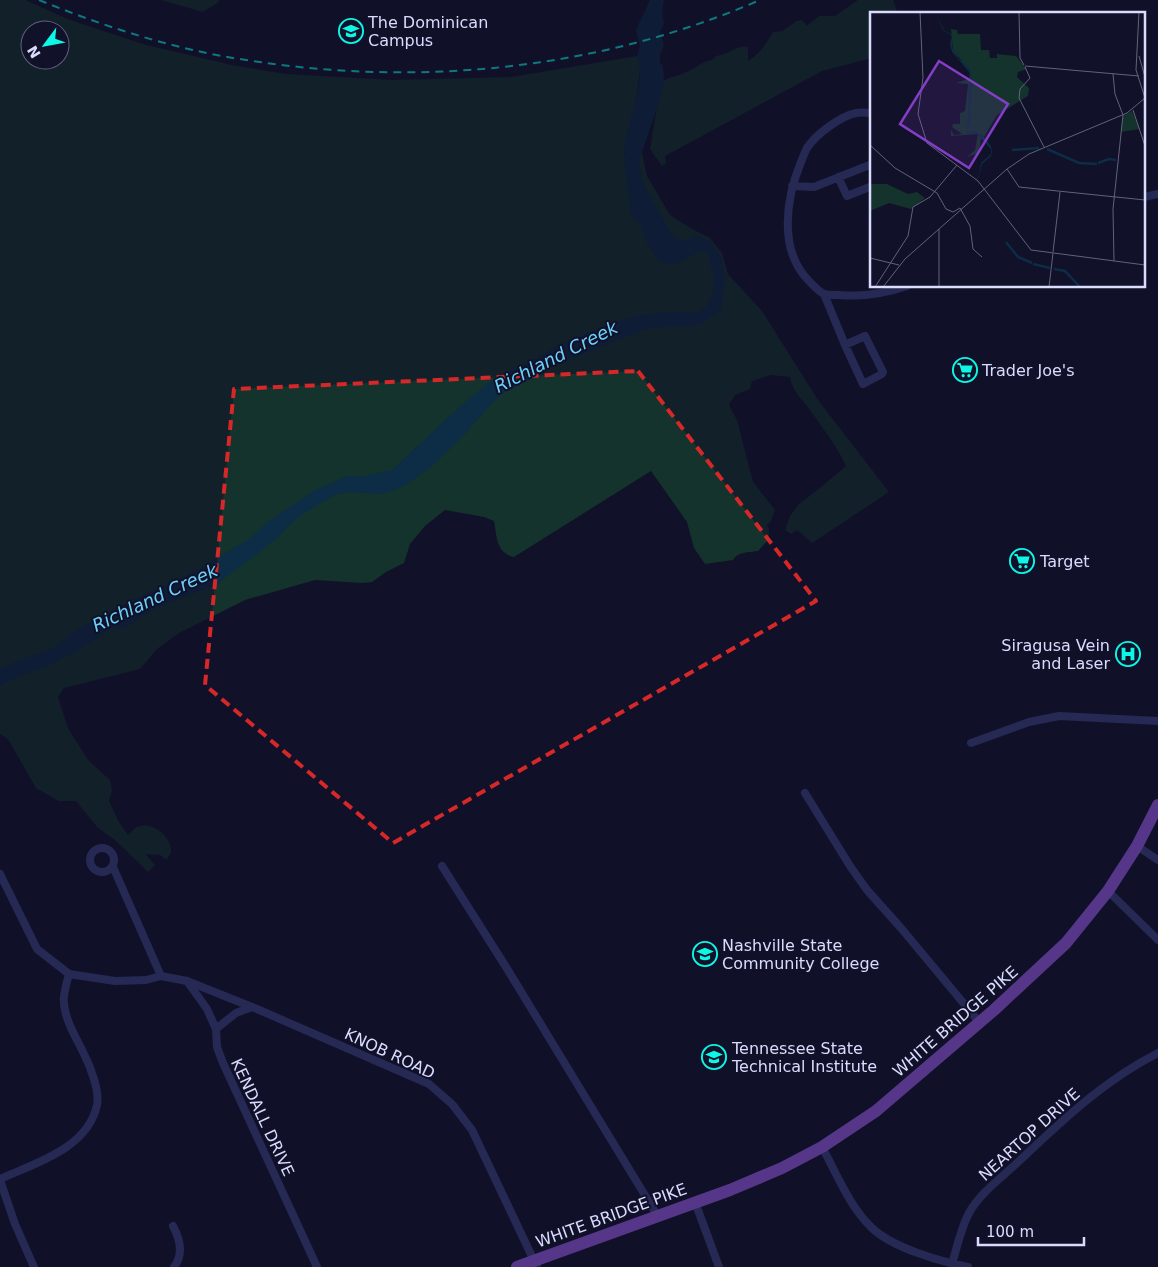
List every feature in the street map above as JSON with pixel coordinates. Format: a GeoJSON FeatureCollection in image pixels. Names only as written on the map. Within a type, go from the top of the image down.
{"type":"FeatureCollection","features":[{"type":"Feature","properties":{"kind":"main road","name":"WHITE BRIDGE PIKE"},"geometry":{"type":"LineString","coordinates":[[517,1267],[536,1264],[657,1215],[730,1190],[782,1168],[822,1147],[876,1111],[980,1023],[1066,943],[1108,891],[1137,846],[1158,805]]}},
{"type":"Feature","properties":{"kind":"street"},"geometry":{"type":"LineString","coordinates":[[845,346],[865,336],[883,372],[882,374],[863,384],[845,346],[824,294],[806,278],[792,253],[789,237],[788,208],[792,186],[808,148],[826,128],[856,113],[870,112]]}},
{"type":"Feature","properties":{"kind":"street"},"geometry":{"type":"LineString","coordinates":[[792,186],[814,187],[870,165]]}},
{"type":"Feature","properties":{"kind":"street"},"geometry":{"type":"LineString","coordinates":[[838,177],[846,196],[870,187]]}},
{"type":"Feature","properties":{"kind":"street"},"geometry":{"type":"LineString","coordinates":[[824,294],[861,296],[887,289]]}},
{"type":"Feature","properties":{"kind":"street"},"geometry":{"type":"LineString","coordinates":[[971,743],[1029,722],[1059,716],[1158,721]]}},
{"type":"Feature","properties":{"kind":"street"},"geometry":{"type":"LineString","coordinates":[[805,793],[867,890],[980,1023]]}},
{"type":"Feature","properties":{"kind":"street"},"geometry":{"type":"LineString","coordinates":[[1137,846],[1158,860]]}},
{"type":"Feature","properties":{"kind":"street"},"geometry":{"type":"LineString","coordinates":[[442,866],[506,967],[657,1215]]}},
{"type":"Feature","properties":{"kind":"street"},"geometry":{"type":"LineString","coordinates":[[113,867],[161,976]]}},
{"type":"Feature","properties":{"kind":"street","name":"KNOB ROAD"},"geometry":{"type":"LineString","coordinates":[[0,874],[37,949],[69,974],[116,981],[146,980],[161,976],[187,981],[252,1007],[429,1084],[452,1104],[472,1130],[536,1264]]}},
{"type":"Feature","properties":{"kind":"street"},"geometry":{"type":"LineString","coordinates":[[1108,891],[1158,940]]}},
{"type":"Feature","properties":{"kind":"street"},"geometry":{"type":"LineString","coordinates":[[34,1267],[15,1224],[0,1179],[60,1151],[76,1141],[88,1128],[98,1104],[93,1073],[69,1022],[65,1009],[64,997],[69,974]]}},
{"type":"Feature","properties":{"kind":"street","name":"KENDALL DRIVE"},"geometry":{"type":"LineString","coordinates":[[187,981],[207,1009],[216,1028],[217,1047],[223,1063],[317,1267]]}},
{"type":"Feature","properties":{"kind":"street"},"geometry":{"type":"LineString","coordinates":[[216,1028],[236,1013],[252,1007]]}},
{"type":"Feature","properties":{"kind":"street","name":"NEARTOP DRIVE"},"geometry":{"type":"LineString","coordinates":[[952,1264],[961,1232],[970,1212],[985,1192],[1062,1120],[1094,1094],[1121,1073],[1158,1052]]}},
{"type":"Feature","properties":{"kind":"street"},"geometry":{"type":"LineString","coordinates":[[822,1147],[850,1199],[872,1228],[892,1243],[952,1264],[968,1267]]}},
{"type":"Feature","properties":{"kind":"street"},"geometry":{"type":"LineString","coordinates":[[695,1202],[719,1267]]}},
{"type":"Feature","properties":{"kind":"street"},"geometry":{"type":"LineString","coordinates":[[173,1226],[180,1244],[179,1261],[174,1267]]}},
{"type":"Feature","properties":{"kind":"highlighted area"},"geometry":{"type":"Polygon","coordinates":[[[638,371],[816,601],[393,843],[205,685],[234,389],[638,371]]]}},
{"type":"Feature","properties":{"kind":"green space"},"geometry":{"type":"Polygon","coordinates":[[[0,0],[25,0],[70,20],[146,45],[232,65],[286,74],[393,80],[511,77],[637,56],[641,64],[635,106],[628,130],[624,156],[642,153],[647,176],[670,215],[710,238],[722,253],[728,274],[762,311],[818,400],[889,492],[812,543],[797,530],[791,534],[785,530],[790,516],[798,505],[846,466],[829,437],[795,391],[790,377],[771,375],[752,381],[750,389],[735,395],[729,405],[737,420],[753,482],[775,510],[771,521],[767,525],[769,539],[758,551],[741,554],[733,560],[705,564],[694,548],[687,522],[651,471],[514,557],[504,552],[498,544],[494,521],[484,517],[445,510],[425,526],[410,544],[404,563],[372,582],[315,580],[245,600],[179,633],[157,649],[140,669],[64,688],[58,697],[68,728],[88,760],[110,780],[112,790],[109,801],[119,822],[128,835],[135,828],[143,825],[160,831],[169,841],[171,853],[167,860],[160,855],[145,854],[155,865],[148,872],[115,840],[98,828],[76,801],[59,801],[36,788],[8,739],[0,734],[0,0]]]}},
{"type":"Feature","properties":{"kind":"green space"},"geometry":{"type":"Polygon","coordinates":[[[161,0],[219,0],[219,2],[203,12],[161,0]]]}},
{"type":"Feature","properties":{"kind":"green space"},"geometry":{"type":"Polygon","coordinates":[[[858,0],[893,0],[897,12],[870,12],[870,59],[822,71],[665,156],[666,163],[662,166],[650,149],[663,81],[740,47],[748,47],[748,61],[759,52],[773,32],[783,31],[796,21],[802,20],[807,26],[819,16],[835,16],[858,0]]]}},
{"type":"Feature","properties":{"kind":"water"},"geometry":{"type":"Polygon","coordinates":[[[650,0],[664,0],[662,13],[664,23],[660,32],[664,45],[660,55],[660,62],[663,67],[664,82],[640,158],[643,183],[674,239],[681,242],[697,238],[710,244],[718,251],[724,267],[721,310],[701,324],[685,327],[646,329],[562,362],[499,396],[465,434],[432,466],[407,484],[382,494],[350,492],[335,495],[298,517],[279,536],[217,585],[168,603],[126,627],[113,628],[77,651],[0,686],[0,669],[54,648],[74,632],[112,610],[201,568],[249,539],[270,520],[315,490],[348,476],[365,476],[392,470],[456,410],[487,384],[500,376],[557,346],[615,322],[631,317],[666,312],[697,312],[705,308],[713,292],[714,278],[708,254],[701,250],[683,261],[673,264],[659,260],[649,247],[639,222],[635,220],[630,211],[625,146],[640,76],[637,56],[640,46],[636,30],[650,0]]]}},
{"type":"Feature","properties":{"kind":"waterway","name":"Richland Creek"},"geometry":{"type":"LineString","coordinates":[[652,57],[652,67]]}},
{"type":"Feature","properties":{"kind":"waterway","name":"Richland Creek"},"geometry":{"type":"LineString","coordinates":[[690,239],[695,237],[710,242],[712,245]]}},
{"type":"Feature","properties":{"kind":"waterway","name":"Richland Creek"},"geometry":{"type":"LineString","coordinates":[[673,238],[683,242]]}},
{"type":"Feature","properties":{"kind":"railway"},"geometry":{"type":"LineString","coordinates":[[39,0],[91,20],[144,37],[225,57],[317,69],[382,72],[446,71],[511,66],[575,56],[638,42],[700,23],[760,0]]}},
{"type":"Feature","properties":{"kind":"place","name":"The Dominican Campus"},"geometry":{"type":"Point","coordinates":[351,31]}},
{"type":"Feature","properties":{"kind":"place","name":"Trader Joe's"},"geometry":{"type":"Point","coordinates":[965,370]}},
{"type":"Feature","properties":{"kind":"place","name":"Target"},"geometry":{"type":"Point","coordinates":[1022,561]}},
{"type":"Feature","properties":{"kind":"place","name":"Siragusa Vein and Laser"},"geometry":{"type":"Point","coordinates":[1128,654]}},
{"type":"Feature","properties":{"kind":"place","name":"Nashville State Community College"},"geometry":{"type":"Point","coordinates":[705,954]}},
{"type":"Feature","properties":{"kind":"place","name":"Tennessee State Technical Institute"},"geometry":{"type":"Point","coordinates":[714,1057]}}]}
